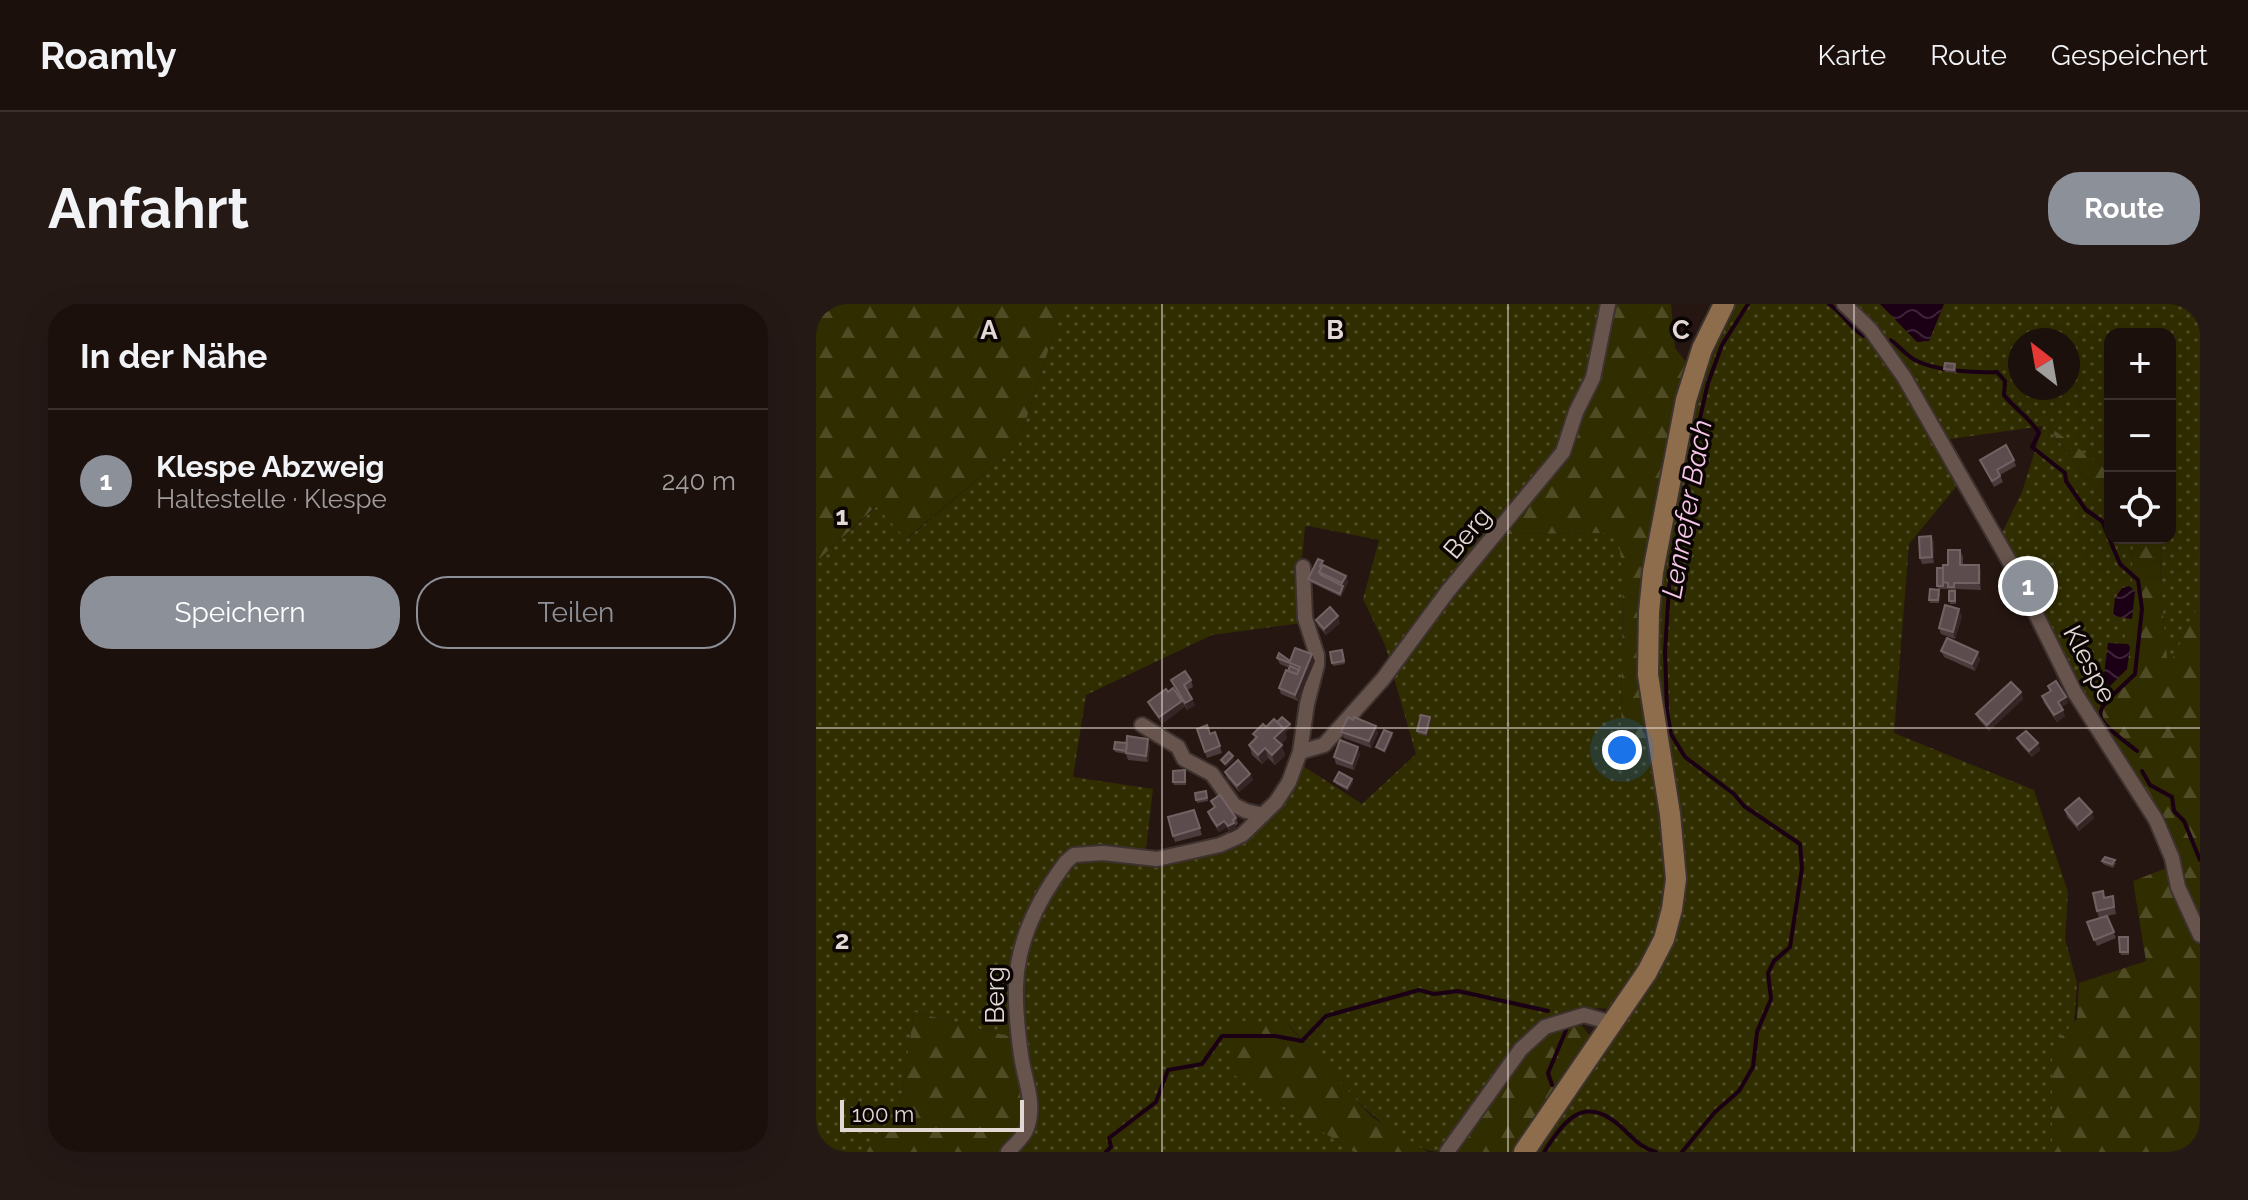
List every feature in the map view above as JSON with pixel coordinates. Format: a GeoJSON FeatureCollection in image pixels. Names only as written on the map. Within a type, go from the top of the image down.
{"type":"FeatureCollection","features":[{"type":"Feature","properties":{"kind":"main road"},"geometry":{"type":"LineString","coordinates":[[1524,1152],[1647,972],[1664,939],[1672,909],[1676,879],[1670,814],[1648,675],[1649,612],[1653,572],[1686,400],[1702,349],[1724,304]]}},
{"type":"Feature","properties":{"kind":"street","name":"Berg"},"geometry":{"type":"LineString","coordinates":[[1300,752],[1324,745],[1383,679],[1448,591],[1563,452],[1576,412],[1593,378],[1608,304]]}},
{"type":"Feature","properties":{"kind":"street","name":"Klespe"},"geometry":{"type":"LineString","coordinates":[[1844,304],[1870,329],[1904,377],[2012,566],[2075,693],[2156,820],[2172,858],[2178,887],[2200,935]]}},
{"type":"Feature","properties":{"kind":"street","name":"Berg"},"geometry":{"type":"LineString","coordinates":[[1008,1152],[1026,1131],[1030,1115],[1017,1017],[1019,957],[1025,933],[1066,862],[1074,855],[1103,853],[1157,859],[1220,845],[1242,835],[1263,815],[1289,782],[1300,752],[1317,665],[1317,655],[1305,618],[1303,567]]}},
{"type":"Feature","properties":{"kind":"street"},"geometry":{"type":"LineString","coordinates":[[1142,725],[1178,747],[1184,759],[1212,774],[1234,805],[1263,815]]}},
{"type":"Feature","properties":{"kind":"street"},"geometry":{"type":"LineString","coordinates":[[1447,1152],[1521,1049],[1545,1027],[1584,1015],[1612,1023]]}},
{"type":"Feature","properties":{"kind":"green space"},"geometry":{"type":"Polygon","coordinates":[[[816,304],[1063,304],[1018,445],[906,539],[876,506],[816,562],[816,304]]]}},
{"type":"Feature","properties":{"kind":"green space"},"geometry":{"type":"Polygon","coordinates":[[[1063,304],[1605,304],[1599,339],[1564,445],[1391,665],[1363,599],[1379,540],[1308,526],[1305,527],[1300,581],[1302,623],[1212,635],[1086,695],[1073,777],[1153,789],[1145,857],[1074,851],[1018,937],[1007,972],[1016,1038],[914,1012],[897,1127],[859,1152],[816,1152],[816,562],[877,506],[907,539],[1018,445],[1063,304]]]}},
{"type":"Feature","properties":{"kind":"green space"},"geometry":{"type":"Polygon","coordinates":[[[1608,304],[1671,304],[1675,348],[1690,367],[1646,575],[1652,747],[1621,739],[1623,578],[1618,533],[1503,534],[1550,476],[1566,446],[1608,304]]]}},
{"type":"Feature","properties":{"kind":"green space"},"geometry":{"type":"Polygon","coordinates":[[[1731,304],[1840,304],[1888,358],[1960,482],[1909,544],[1894,733],[2034,790],[2068,892],[2065,939],[2077,983],[2074,1023],[2052,1047],[2053,1152],[1532,1152],[1681,892],[1655,666],[1659,575],[1706,354],[1731,304]]]}},
{"type":"Feature","properties":{"kind":"green space"},"geometry":{"type":"Polygon","coordinates":[[[1850,304],[1880,304],[1929,340],[1944,304],[2200,304],[2200,602],[2168,670],[2160,544],[2176,544],[2176,328],[2104,328],[2104,468],[2048,427],[2104,503],[2104,544],[2133,544],[2132,597],[2119,672],[2082,707],[1999,539],[2022,492],[2043,426],[1943,440],[1850,304]]]}},
{"type":"Feature","properties":{"kind":"green space"},"geometry":{"type":"Polygon","coordinates":[[[2046,424],[2104,468],[2104,503],[2046,424]]]}},
{"type":"Feature","properties":{"kind":"green space"},"geometry":{"type":"Polygon","coordinates":[[[1619,533],[1623,578],[1621,739],[1652,747],[1670,887],[1654,942],[1613,1009],[1566,1011],[1539,1024],[1441,1152],[1422,1148],[1380,1121],[1338,1081],[1289,1025],[1230,1072],[1354,1152],[1012,1152],[1023,1038],[1020,974],[1034,921],[1075,858],[1160,862],[1205,857],[1224,850],[1246,832],[1300,764],[1362,804],[1416,754],[1392,671],[1421,629],[1503,534],[1619,533]]]}},
{"type":"Feature","properties":{"kind":"green space"},"geometry":{"type":"Polygon","coordinates":[[[2133,544],[2160,544],[2168,668],[2200,602],[2200,1152],[2052,1152],[2052,1047],[2077,1019],[2079,983],[2146,961],[2133,881],[2177,864],[2114,741],[2082,707],[2119,672],[2132,596],[2133,544]]]}},
{"type":"Feature","properties":{"kind":"green space"},"geometry":{"type":"Polygon","coordinates":[[[914,1012],[1016,1038],[1027,1101],[1023,1129],[1002,1152],[859,1152],[897,1127],[914,1012]]]}},
{"type":"Feature","properties":{"kind":"green space"},"geometry":{"type":"Polygon","coordinates":[[[1231,1020],[1288,1025],[1372,1117],[1428,1152],[1354,1152],[1230,1072],[1231,1020]]]}},
{"type":"Feature","properties":{"kind":"green space"},"geometry":{"type":"Polygon","coordinates":[[[1581,1025],[1592,1038],[1514,1152],[1457,1152],[1480,1111],[1531,1042],[1561,1027],[1581,1025]]]}},
{"type":"Feature","properties":{"kind":"water"},"geometry":{"type":"Polygon","coordinates":[[[1880,304],[1944,304],[1929,341],[1917,342],[1880,304]]]}},
{"type":"Feature","properties":{"kind":"water"},"geometry":{"type":"Polygon","coordinates":[[[2129,586],[2135,591],[2132,619],[2113,616],[2115,598],[2122,588],[2129,586]]]}},
{"type":"Feature","properties":{"kind":"water"},"geometry":{"type":"Polygon","coordinates":[[[2108,643],[2128,644],[2130,647],[2127,669],[2110,686],[2103,682],[2108,643]]]}},
{"type":"Feature","properties":{"kind":"building"},"geometry":{"type":"Polygon","coordinates":[[[1945,363],[1955,364],[1954,370],[1944,369],[1945,363]]]}},
{"type":"Feature","properties":{"kind":"building"},"geometry":{"type":"Polygon","coordinates":[[[2006,445],[2014,460],[1997,470],[2000,476],[1992,481],[1980,460],[2006,445]]]}},
{"type":"Feature","properties":{"kind":"building"},"geometry":{"type":"Polygon","coordinates":[[[1931,536],[1932,557],[1920,558],[1919,537],[1931,536]]]}},
{"type":"Feature","properties":{"kind":"building"},"geometry":{"type":"Polygon","coordinates":[[[1948,550],[1960,550],[1960,565],[1979,565],[1979,583],[1954,583],[1954,587],[1948,587],[1948,583],[1942,582],[1943,565],[1948,565],[1948,550]]]}},
{"type":"Feature","properties":{"kind":"building"},"geometry":{"type":"Polygon","coordinates":[[[1318,559],[1323,561],[1319,572],[1321,575],[1343,586],[1340,594],[1308,579],[1318,559]]]}},
{"type":"Feature","properties":{"kind":"building"},"geometry":{"type":"Polygon","coordinates":[[[1323,565],[1346,576],[1342,583],[1319,572],[1323,565]]]}},
{"type":"Feature","properties":{"kind":"building"},"geometry":{"type":"Polygon","coordinates":[[[1937,568],[1943,568],[1943,586],[1937,586],[1937,568]]]}},
{"type":"Feature","properties":{"kind":"building"},"geometry":{"type":"Polygon","coordinates":[[[1930,589],[1939,590],[1938,600],[1929,600],[1930,589]]]}},
{"type":"Feature","properties":{"kind":"building"},"geometry":{"type":"Polygon","coordinates":[[[1949,591],[1955,591],[1955,601],[1949,601],[1949,591]]]}},
{"type":"Feature","properties":{"kind":"building"},"geometry":{"type":"Polygon","coordinates":[[[1945,605],[1959,609],[1953,632],[1939,628],[1945,605]]]}},
{"type":"Feature","properties":{"kind":"building"},"geometry":{"type":"Polygon","coordinates":[[[1330,607],[1338,616],[1324,629],[1316,620],[1330,607]]]}},
{"type":"Feature","properties":{"kind":"building"},"geometry":{"type":"Polygon","coordinates":[[[1947,638],[1978,652],[1972,664],[1941,651],[1947,638]]]}},
{"type":"Feature","properties":{"kind":"building"},"geometry":{"type":"Polygon","coordinates":[[[1295,648],[1312,654],[1295,695],[1279,688],[1286,670],[1297,674],[1300,667],[1277,658],[1279,653],[1290,661],[1295,648]]]}},
{"type":"Feature","properties":{"kind":"building"},"geometry":{"type":"Polygon","coordinates":[[[1342,650],[1344,661],[1332,663],[1330,652],[1342,650]]]}},
{"type":"Feature","properties":{"kind":"building"},"geometry":{"type":"Polygon","coordinates":[[[1290,666],[1299,670],[1297,674],[1288,671],[1290,666]]]}},
{"type":"Feature","properties":{"kind":"building"},"geometry":{"type":"Polygon","coordinates":[[[1185,671],[1191,680],[1184,685],[1192,699],[1185,703],[1171,680],[1185,671]]]}},
{"type":"Feature","properties":{"kind":"building"},"geometry":{"type":"Polygon","coordinates":[[[2056,681],[2066,697],[2058,702],[2063,710],[2054,715],[2042,696],[2051,691],[2048,686],[2056,681]]]}},
{"type":"Feature","properties":{"kind":"building"},"geometry":{"type":"Polygon","coordinates":[[[2011,682],[2021,692],[1987,725],[1976,714],[2011,682]]]}},
{"type":"Feature","properties":{"kind":"building"},"geometry":{"type":"Polygon","coordinates":[[[1173,688],[1182,701],[1159,717],[1148,702],[1166,689],[1168,692],[1173,688]]]}},
{"type":"Feature","properties":{"kind":"building"},"geometry":{"type":"Polygon","coordinates":[[[1421,715],[1430,717],[1426,733],[1417,731],[1421,715]]]}},
{"type":"Feature","properties":{"kind":"building"},"geometry":{"type":"Polygon","coordinates":[[[1282,717],[1290,724],[1284,729],[1277,722],[1282,717]]]}},
{"type":"Feature","properties":{"kind":"building"},"geometry":{"type":"Polygon","coordinates":[[[1348,717],[1376,726],[1369,741],[1341,732],[1348,717]]]}},
{"type":"Feature","properties":{"kind":"building"},"geometry":{"type":"Polygon","coordinates":[[[1274,719],[1284,729],[1274,738],[1282,745],[1272,755],[1265,748],[1258,755],[1249,745],[1257,737],[1253,734],[1274,719]]]}},
{"type":"Feature","properties":{"kind":"building"},"geometry":{"type":"Polygon","coordinates":[[[1207,725],[1210,734],[1215,732],[1220,746],[1205,752],[1197,729],[1207,725]]]}},
{"type":"Feature","properties":{"kind":"building"},"geometry":{"type":"Polygon","coordinates":[[[1384,730],[1392,733],[1384,751],[1376,747],[1384,730]]]}},
{"type":"Feature","properties":{"kind":"building"},"geometry":{"type":"Polygon","coordinates":[[[2026,731],[2038,743],[2029,751],[2017,738],[2026,731]]]}},
{"type":"Feature","properties":{"kind":"building"},"geometry":{"type":"Polygon","coordinates":[[[1127,736],[1148,739],[1146,756],[1126,753],[1127,736]]]}},
{"type":"Feature","properties":{"kind":"building"},"geometry":{"type":"Polygon","coordinates":[[[1340,740],[1358,747],[1352,764],[1334,757],[1340,740]]]}},
{"type":"Feature","properties":{"kind":"building"},"geometry":{"type":"Polygon","coordinates":[[[1115,742],[1127,743],[1126,751],[1114,749],[1115,742]]]}},
{"type":"Feature","properties":{"kind":"building"},"geometry":{"type":"Polygon","coordinates":[[[1229,752],[1233,756],[1225,764],[1221,760],[1229,752]]]}},
{"type":"Feature","properties":{"kind":"building"},"geometry":{"type":"Polygon","coordinates":[[[1238,760],[1250,774],[1237,786],[1225,772],[1238,760]]]}},
{"type":"Feature","properties":{"kind":"building"},"geometry":{"type":"Polygon","coordinates":[[[1185,770],[1185,782],[1173,782],[1173,771],[1185,770]]]}},
{"type":"Feature","properties":{"kind":"building"},"geometry":{"type":"Polygon","coordinates":[[[1339,772],[1352,779],[1347,788],[1334,781],[1339,772]]]}},
{"type":"Feature","properties":{"kind":"building"},"geometry":{"type":"Polygon","coordinates":[[[1206,791],[1207,798],[1196,800],[1195,793],[1206,791]]]}},
{"type":"Feature","properties":{"kind":"building"},"geometry":{"type":"Polygon","coordinates":[[[1220,795],[1236,818],[1228,826],[1224,821],[1217,826],[1208,812],[1215,807],[1211,801],[1220,795]]]}},
{"type":"Feature","properties":{"kind":"building"},"geometry":{"type":"Polygon","coordinates":[[[2079,798],[2092,812],[2077,825],[2065,810],[2079,798]]]}},
{"type":"Feature","properties":{"kind":"building"},"geometry":{"type":"Polygon","coordinates":[[[1194,810],[1200,828],[1173,836],[1168,817],[1194,810]]]}},
{"type":"Feature","properties":{"kind":"building"},"geometry":{"type":"Polygon","coordinates":[[[2105,857],[2115,860],[2112,864],[2102,861],[2105,857]]]}},
{"type":"Feature","properties":{"kind":"building"},"geometry":{"type":"Polygon","coordinates":[[[2103,891],[2104,898],[2113,896],[2114,907],[2097,911],[2093,893],[2103,891]]]}},
{"type":"Feature","properties":{"kind":"building"},"geometry":{"type":"Polygon","coordinates":[[[2107,916],[2114,932],[2094,940],[2087,922],[2107,916]]]}},
{"type":"Feature","properties":{"kind":"building"},"geometry":{"type":"Polygon","coordinates":[[[2119,937],[2128,937],[2128,952],[2120,952],[2119,937]]]}},
{"type":"Feature","properties":{"kind":"waterway","name":"Lennefer Bach"},"geometry":{"type":"LineString","coordinates":[[1682,1152],[1715,1112],[1739,1091],[1753,1067],[1757,1032],[1771,999],[1768,973],[1774,961],[1790,947],[1802,868],[1800,844],[1744,806],[1734,794],[1685,757],[1671,734],[1667,711],[1665,652],[1669,587],[1692,453],[1708,383],[1722,345],[1748,304]]}},
{"type":"Feature","properties":{"kind":"waterway"},"geometry":{"type":"LineString","coordinates":[[1829,304],[1864,336]]}},
{"type":"Feature","properties":{"kind":"waterway"},"geometry":{"type":"LineString","coordinates":[[1891,340],[1923,364],[1955,370],[1997,372],[2005,381],[2004,395],[2039,433],[2032,447],[2065,473],[2066,481],[2086,510],[2102,521],[2120,564],[2138,580],[2142,609],[2135,674],[2110,698],[2100,713],[2109,728],[2137,751]]}},
{"type":"Feature","properties":{"kind":"waterway"},"geometry":{"type":"LineString","coordinates":[[2142,771],[2150,785],[2172,797],[2174,811],[2184,821],[2200,860]]}},
{"type":"Feature","properties":{"kind":"waterway"},"geometry":{"type":"LineString","coordinates":[[1106,1152],[1111,1147],[1109,1138],[1156,1102],[1168,1070],[1202,1064],[1222,1036],[1275,1036],[1302,1041],[1326,1016],[1419,990],[1434,994],[1458,991],[1548,1011]]}},
{"type":"Feature","properties":{"kind":"waterway"},"geometry":{"type":"LineString","coordinates":[[1552,1085],[1548,1073],[1567,1028]]}},
{"type":"Feature","properties":{"kind":"waterway","name":"Lennefer Bach"},"geometry":{"type":"LineString","coordinates":[[1544,1152],[1571,1118],[1589,1112],[1611,1119],[1642,1146],[1656,1152]]}},
{"type":"Feature","properties":{"kind":"place","name":"Klespe Abzweig"},"geometry":{"type":"Point","coordinates":[2028,586]}}]}
